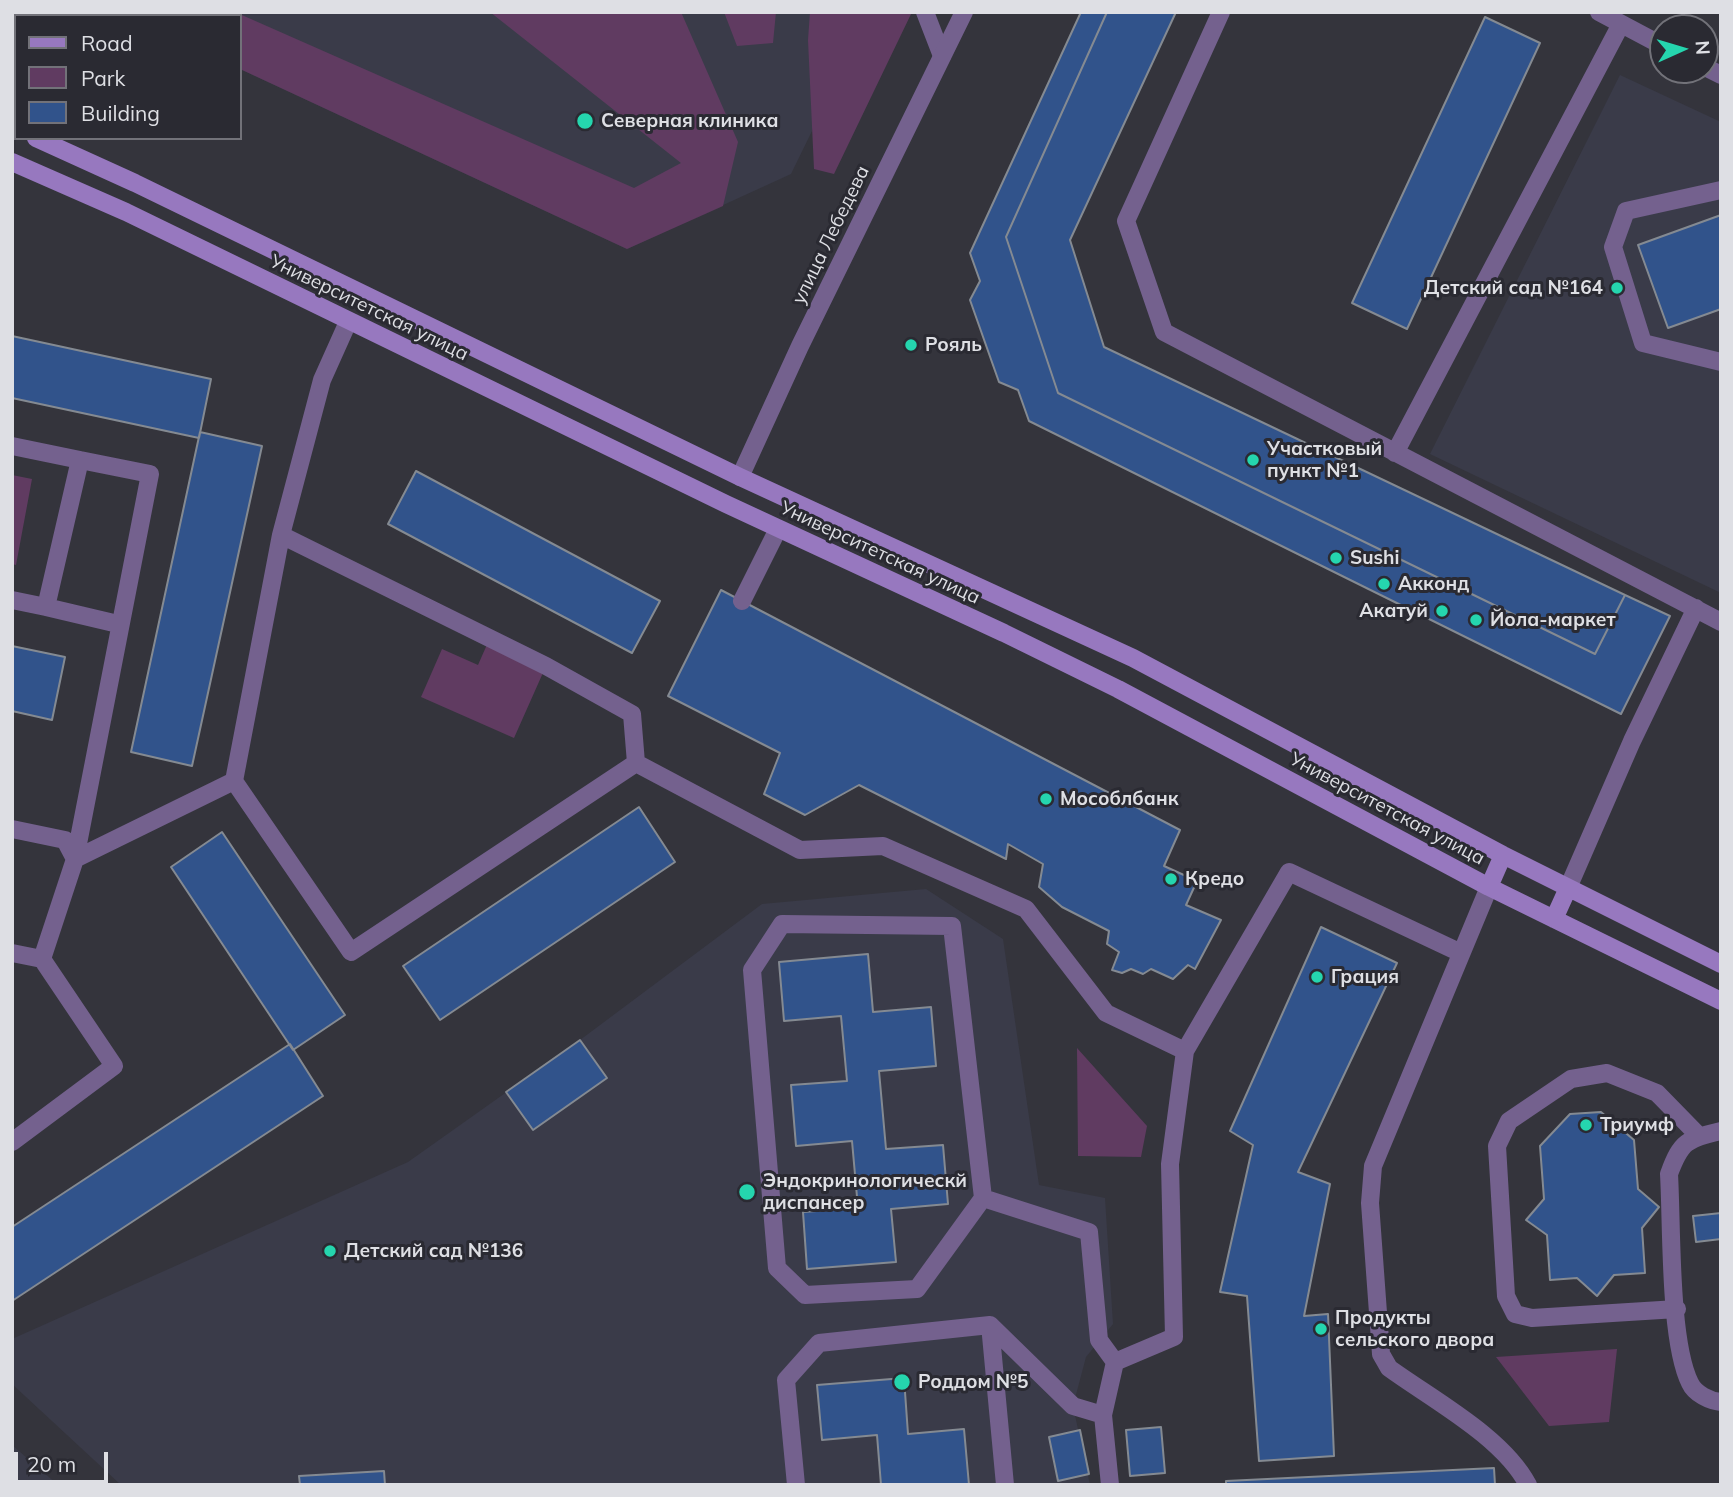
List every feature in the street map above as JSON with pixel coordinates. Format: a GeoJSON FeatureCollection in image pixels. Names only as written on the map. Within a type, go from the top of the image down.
{"type":"FeatureCollection","features":[{"type":"Feature","properties":{"kind":"main road","name":"Университетская улица"},"geometry":{"type":"LineString","coordinates":[[40,140],[362,292],[740,477],[1133,658],[1503,855],[1721,964]]}},
{"type":"Feature","properties":{"kind":"main road","name":"Университетская улица"},"geometry":{"type":"LineString","coordinates":[[12,162],[126,212],[726,504],[1107,684],[1489,887],[1721,1001]]}},
{"type":"Feature","properties":{"kind":"main road"},"geometry":{"type":"LineString","coordinates":[[348,322],[362,292]]}},
{"type":"Feature","properties":{"kind":"main road"},"geometry":{"type":"LineString","coordinates":[[726,504],[740,477]]}},
{"type":"Feature","properties":{"kind":"main road"},"geometry":{"type":"LineString","coordinates":[[1489,887],[1503,855]]}},
{"type":"Feature","properties":{"kind":"main road"},"geometry":{"type":"LineString","coordinates":[[1554,919],[1568,888]]}},
{"type":"Feature","properties":{"kind":"street"},"geometry":{"type":"LineString","coordinates":[[925,12],[942,56]]}},
{"type":"Feature","properties":{"kind":"street","name":"улица Лебедева"},"geometry":{"type":"LineString","coordinates":[[740,477],[964,12]]}},
{"type":"Feature","properties":{"kind":"street"},"geometry":{"type":"LineString","coordinates":[[1221,12],[1126,221],[1164,332],[1721,622]]}},
{"type":"Feature","properties":{"kind":"street"},"geometry":{"type":"LineString","coordinates":[[1600,12],[1649,39]]}},
{"type":"Feature","properties":{"kind":"street"},"geometry":{"type":"LineString","coordinates":[[1395,453],[1620,24]]}},
{"type":"Feature","properties":{"kind":"street"},"geometry":{"type":"LineString","coordinates":[[1721,190],[1626,211],[1613,247],[1643,343],[1721,362]]}},
{"type":"Feature","properties":{"kind":"street"},"geometry":{"type":"LineString","coordinates":[[348,322],[322,380],[281,535],[234,781],[351,952],[636,763]]}},
{"type":"Feature","properties":{"kind":"street"},"geometry":{"type":"LineString","coordinates":[[12,446],[150,474],[118,624],[75,859],[42,959]]}},
{"type":"Feature","properties":{"kind":"street"},"geometry":{"type":"LineString","coordinates":[[46,607],[79,460]]}},
{"type":"Feature","properties":{"kind":"street"},"geometry":{"type":"LineString","coordinates":[[742,601],[778,529]]}},
{"type":"Feature","properties":{"kind":"street"},"geometry":{"type":"LineString","coordinates":[[281,535],[546,666],[632,714],[636,763]]}},
{"type":"Feature","properties":{"kind":"street"},"geometry":{"type":"LineString","coordinates":[[12,600],[118,624]]}},
{"type":"Feature","properties":{"kind":"street"},"geometry":{"type":"LineString","coordinates":[[1568,888],[1632,741],[1696,608]]}},
{"type":"Feature","properties":{"kind":"street"},"geometry":{"type":"LineString","coordinates":[[636,763],[800,850],[883,846],[1026,909],[1106,1013],[1185,1051]]}},
{"type":"Feature","properties":{"kind":"street"},"geometry":{"type":"LineString","coordinates":[[75,859],[234,781]]}},
{"type":"Feature","properties":{"kind":"street"},"geometry":{"type":"LineString","coordinates":[[12,829],[65,840],[75,859]]}},
{"type":"Feature","properties":{"kind":"street"},"geometry":{"type":"LineString","coordinates":[[1115,1362],[1174,1337],[1170,1164],[1185,1051],[1289,872],[1461,953]]}},
{"type":"Feature","properties":{"kind":"street"},"geometry":{"type":"LineString","coordinates":[[1489,887],[1373,1166],[1370,1203],[1381,1354],[1389,1368],[1493,1443],[1520,1470],[1528,1485]]}},
{"type":"Feature","properties":{"kind":"street"},"geometry":{"type":"LineString","coordinates":[[782,924],[951,926],[983,1198],[917,1289],[805,1294],[776,1268],[752,970],[782,924]]}},
{"type":"Feature","properties":{"kind":"street"},"geometry":{"type":"LineString","coordinates":[[12,953],[42,959],[114,1066],[12,1142]]}},
{"type":"Feature","properties":{"kind":"street"},"geometry":{"type":"LineString","coordinates":[[1677,1309],[1532,1318],[1515,1314],[1506,1296],[1497,1146],[1509,1121],[1571,1079],[1607,1073],[1657,1093],[1699,1136]]}},
{"type":"Feature","properties":{"kind":"street"},"geometry":{"type":"LineString","coordinates":[[1721,1130],[1699,1136],[1679,1148],[1669,1174],[1681,1354],[1690,1386],[1709,1401],[1721,1402]]}},
{"type":"Feature","properties":{"kind":"street"},"geometry":{"type":"LineString","coordinates":[[983,1198],[1089,1231],[1099,1339],[1115,1362],[1103,1415],[1110,1485]]}},
{"type":"Feature","properties":{"kind":"street"},"geometry":{"type":"LineString","coordinates":[[990,1325],[1073,1406],[1103,1415]]}},
{"type":"Feature","properties":{"kind":"street"},"geometry":{"type":"LineString","coordinates":[[796,1485],[786,1380],[819,1343],[990,1325]]}},
{"type":"Feature","properties":{"kind":"street"},"geometry":{"type":"LineString","coordinates":[[990,1325],[1005,1485]]}},
{"type":"Feature","properties":{"kind":"shaded area","name":"Северная клиника"},"geometry":{"type":"Polygon","coordinates":[[[119,12],[870,12],[791,174],[627,249],[242,70],[242,14],[119,12]]]}},
{"type":"Feature","properties":{"kind":"shaded area","name":"Детский сад №164"},"geometry":{"type":"Polygon","coordinates":[[[1620,75],[1721,122],[1721,593],[1430,454],[1620,75]]]}},
{"type":"Feature","properties":{"kind":"shaded area"},"geometry":{"type":"Polygon","coordinates":[[[926,889],[1003,939],[1039,1185],[1105,1198],[1113,1324],[1086,1357],[1073,1406],[1090,1485],[121,1485],[12,1384],[12,1339],[408,1162],[580,1040],[762,904],[926,889]]]}},
{"type":"Feature","properties":{"kind":"shaded area"},"geometry":{"type":"Polygon","coordinates":[[[12,1445],[58,1485],[12,1485],[12,1445]]]}},
{"type":"Feature","properties":{"kind":"green space"},"geometry":{"type":"Polygon","coordinates":[[[235,12],[240,14],[123,14],[121,13],[235,12]]]}},
{"type":"Feature","properties":{"kind":"green space"},"geometry":{"type":"Polygon","coordinates":[[[490,12],[681,12],[738,142],[723,206],[627,249],[242,70],[242,15],[634,188],[681,163],[490,12]]]}},
{"type":"Feature","properties":{"kind":"green space"},"geometry":{"type":"Polygon","coordinates":[[[724,12],[776,12],[773,43],[737,46],[724,12]]]}},
{"type":"Feature","properties":{"kind":"green space"},"geometry":{"type":"Polygon","coordinates":[[[810,12],[912,12],[834,174],[814,169],[808,40],[810,12]]]}},
{"type":"Feature","properties":{"kind":"green space"},"geometry":{"type":"Polygon","coordinates":[[[12,475],[32,479],[16,565],[12,564],[12,475]]]}},
{"type":"Feature","properties":{"kind":"green space"},"geometry":{"type":"Polygon","coordinates":[[[489,640],[546,666],[514,738],[421,697],[442,649],[478,665],[489,640]]]}},
{"type":"Feature","properties":{"kind":"green space"},"geometry":{"type":"Polygon","coordinates":[[[1077,1048],[1147,1126],[1141,1157],[1078,1156],[1077,1048]]]}},
{"type":"Feature","properties":{"kind":"green space"},"geometry":{"type":"Polygon","coordinates":[[[1617,1349],[1609,1422],[1549,1426],[1496,1357],[1617,1349]]]}},
{"type":"Feature","properties":{"kind":"building"},"geometry":{"type":"Polygon","coordinates":[[[1081,12],[1107,12],[1006,237],[1058,393],[1595,654],[1625,595],[1670,616],[1621,714],[1029,421],[1018,390],[999,382],[970,300],[980,281],[970,253],[1081,12]]]}},
{"type":"Feature","properties":{"kind":"building"},"geometry":{"type":"Polygon","coordinates":[[[1107,12],[1176,12],[1070,240],[1104,347],[1625,595],[1595,654],[1058,393],[1006,237],[1107,12]]]}},
{"type":"Feature","properties":{"kind":"building"},"geometry":{"type":"Polygon","coordinates":[[[1485,17],[1540,43],[1407,329],[1352,303],[1485,17]]]}},
{"type":"Feature","properties":{"kind":"building"},"geometry":{"type":"Polygon","coordinates":[[[1721,215],[1721,309],[1668,328],[1638,245],[1721,215]]]}},
{"type":"Feature","properties":{"kind":"building"},"geometry":{"type":"Polygon","coordinates":[[[12,336],[211,379],[199,438],[12,398],[12,336]]]}},
{"type":"Feature","properties":{"kind":"building"},"geometry":{"type":"Polygon","coordinates":[[[200,432],[262,446],[192,766],[131,752],[200,432]]]}},
{"type":"Feature","properties":{"kind":"building"},"geometry":{"type":"Polygon","coordinates":[[[416,471],[660,601],[632,653],[388,524],[416,471]]]}},
{"type":"Feature","properties":{"kind":"building"},"geometry":{"type":"Polygon","coordinates":[[[721,590],[1180,830],[1164,866],[1197,881],[1186,905],[1221,920],[1195,969],[1188,965],[1173,979],[1151,969],[1143,974],[1131,969],[1122,973],[1112,970],[1119,952],[1107,944],[1109,931],[1062,907],[1039,887],[1043,864],[1008,844],[1006,859],[859,785],[805,815],[764,794],[780,753],[668,696],[721,590]]]}},
{"type":"Feature","properties":{"kind":"building"},"geometry":{"type":"Polygon","coordinates":[[[12,646],[65,657],[52,720],[12,711],[12,646]]]}},
{"type":"Feature","properties":{"kind":"building"},"geometry":{"type":"Polygon","coordinates":[[[639,807],[675,862],[440,1020],[403,966],[639,807]]]}},
{"type":"Feature","properties":{"kind":"building"},"geometry":{"type":"Polygon","coordinates":[[[222,832],[345,1015],[293,1050],[171,867],[222,832]]]}},
{"type":"Feature","properties":{"kind":"building"},"geometry":{"type":"Polygon","coordinates":[[[1321,927],[1397,963],[1298,1172],[1330,1184],[1304,1316],[1328,1314],[1334,1456],[1259,1461],[1247,1296],[1220,1292],[1253,1145],[1230,1131],[1321,927]]]}},
{"type":"Feature","properties":{"kind":"building"},"geometry":{"type":"Polygon","coordinates":[[[868,954],[873,1012],[931,1007],[936,1066],[879,1071],[886,1149],[943,1145],[948,1204],[891,1209],[896,1262],[807,1269],[803,1212],[858,1208],[852,1141],[796,1146],[791,1085],[847,1081],[841,1016],[784,1021],[779,962],[868,954]]]}},
{"type":"Feature","properties":{"kind":"building"},"geometry":{"type":"Polygon","coordinates":[[[580,1040],[607,1078],[533,1130],[506,1092],[580,1040]]]}},
{"type":"Feature","properties":{"kind":"building"},"geometry":{"type":"Polygon","coordinates":[[[290,1044],[323,1096],[12,1301],[12,1227],[290,1044]]]}},
{"type":"Feature","properties":{"kind":"building"},"geometry":{"type":"Polygon","coordinates":[[[1601,1112],[1634,1140],[1638,1189],[1659,1207],[1642,1228],[1645,1273],[1614,1275],[1597,1296],[1577,1278],[1550,1280],[1547,1235],[1526,1220],[1544,1199],[1540,1146],[1570,1114],[1601,1112]]]}},
{"type":"Feature","properties":{"kind":"building"},"geometry":{"type":"Polygon","coordinates":[[[1721,1213],[1721,1239],[1696,1242],[1693,1216],[1721,1213]]]}},
{"type":"Feature","properties":{"kind":"building"},"geometry":{"type":"Polygon","coordinates":[[[904,1378],[908,1434],[964,1429],[969,1485],[881,1485],[877,1435],[822,1440],[817,1385],[904,1378]]]}},
{"type":"Feature","properties":{"kind":"building"},"geometry":{"type":"Polygon","coordinates":[[[1161,1427],[1165,1473],[1130,1476],[1126,1430],[1161,1427]]]}},
{"type":"Feature","properties":{"kind":"building"},"geometry":{"type":"Polygon","coordinates":[[[1080,1430],[1089,1474],[1058,1481],[1049,1437],[1080,1430]]]}},
{"type":"Feature","properties":{"kind":"building"},"geometry":{"type":"Polygon","coordinates":[[[1494,1468],[1495,1485],[1226,1485],[1226,1481],[1494,1468]]]}},
{"type":"Feature","properties":{"kind":"building"},"geometry":{"type":"Polygon","coordinates":[[[384,1471],[385,1485],[300,1485],[299,1476],[384,1471]]]}},
{"type":"Feature","properties":{"kind":"place","name":"Северная клиника"},"geometry":{"type":"Point","coordinates":[585,121]}},
{"type":"Feature","properties":{"kind":"place","name":"Детский сад №164"},"geometry":{"type":"Point","coordinates":[1617,288]}},
{"type":"Feature","properties":{"kind":"place","name":"Рояль"},"geometry":{"type":"Point","coordinates":[911,345]}},
{"type":"Feature","properties":{"kind":"place","name":"Участковый пункт №1"},"geometry":{"type":"Point","coordinates":[1253,460]}},
{"type":"Feature","properties":{"kind":"place","name":"Sushi"},"geometry":{"type":"Point","coordinates":[1336,558]}},
{"type":"Feature","properties":{"kind":"place","name":"Акконд"},"geometry":{"type":"Point","coordinates":[1384,584]}},
{"type":"Feature","properties":{"kind":"place","name":"Акатуй"},"geometry":{"type":"Point","coordinates":[1442,611]}},
{"type":"Feature","properties":{"kind":"place","name":"Йола-маркет"},"geometry":{"type":"Point","coordinates":[1476,620]}},
{"type":"Feature","properties":{"kind":"place","name":"Мособлбанк"},"geometry":{"type":"Point","coordinates":[1046,799]}},
{"type":"Feature","properties":{"kind":"place","name":"Кредо"},"geometry":{"type":"Point","coordinates":[1171,879]}},
{"type":"Feature","properties":{"kind":"place","name":"Грация"},"geometry":{"type":"Point","coordinates":[1317,977]}},
{"type":"Feature","properties":{"kind":"place","name":"Триумф"},"geometry":{"type":"Point","coordinates":[1586,1125]}},
{"type":"Feature","properties":{"kind":"place","name":"Эндокринологическй диспансер"},"geometry":{"type":"Point","coordinates":[747,1192]}},
{"type":"Feature","properties":{"kind":"place","name":"Детский сад №136"},"geometry":{"type":"Point","coordinates":[330,1251]}},
{"type":"Feature","properties":{"kind":"place","name":"Продукты сельского двора"},"geometry":{"type":"Point","coordinates":[1321,1329]}},
{"type":"Feature","properties":{"kind":"place","name":"Роддом №5"},"geometry":{"type":"Point","coordinates":[902,1382]}}]}
